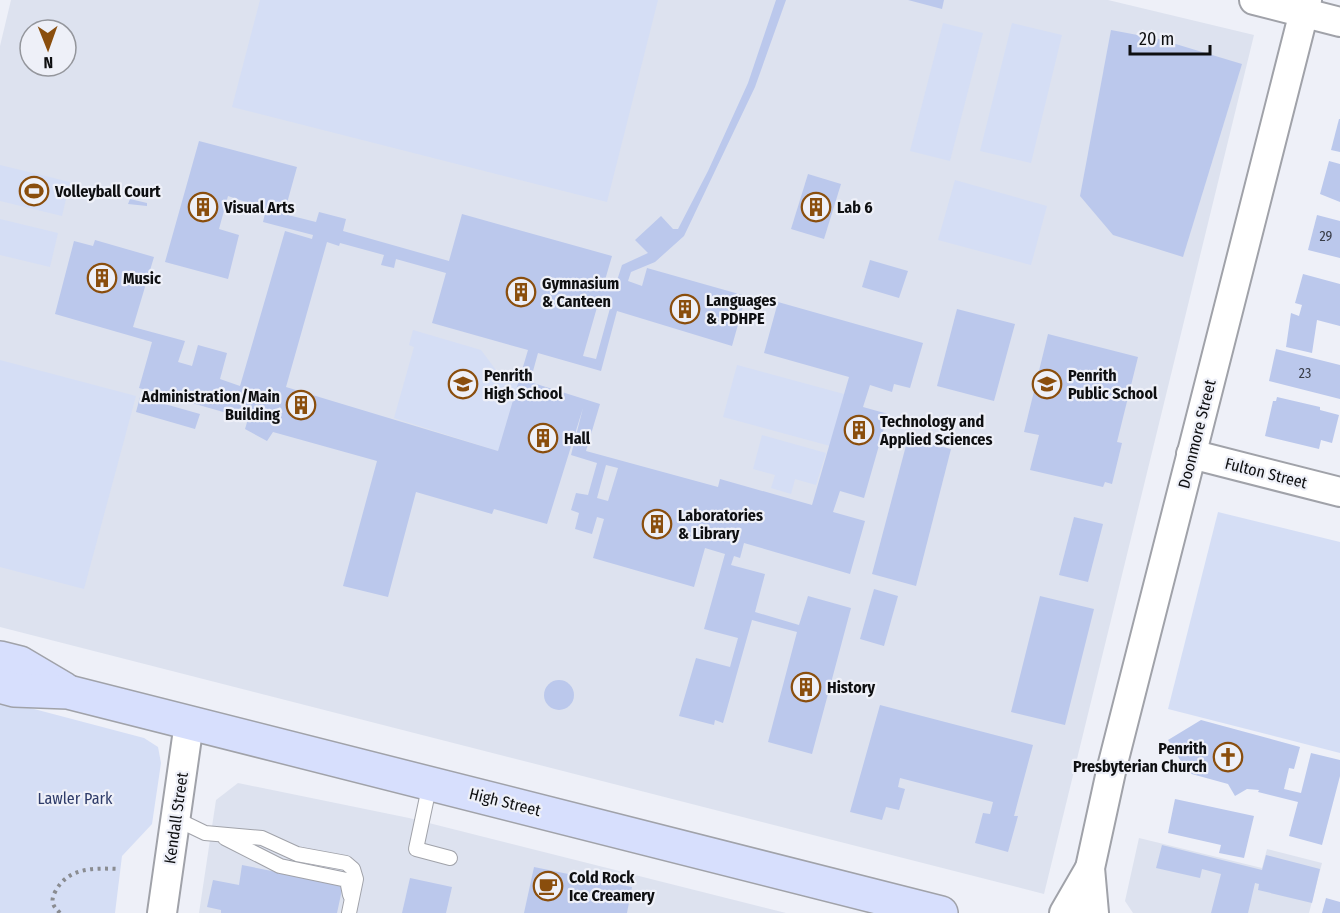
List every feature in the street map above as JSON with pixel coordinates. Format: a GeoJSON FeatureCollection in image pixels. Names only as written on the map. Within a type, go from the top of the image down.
{"type":"FeatureCollection","features":[{"type":"Feature","properties":{"kind":"street"},"geometry":{"type":"LineString","coordinates":[[1254,0],[1306,6],[1340,21]]}},
{"type":"Feature","properties":{"kind":"street","name":"Doonmore Street"},"geometry":{"type":"LineString","coordinates":[[1094,913],[1090,868],[1112,767],[1306,6]]}},
{"type":"Feature","properties":{"kind":"street","name":"Fulton Street"},"geometry":{"type":"LineString","coordinates":[[1191,454],[1340,492]]}},
{"type":"Feature","properties":{"kind":"street"},"geometry":{"type":"LineString","coordinates":[[0,658],[20,663],[68,692]]}},
{"type":"Feature","properties":{"kind":"street"},"geometry":{"type":"LineString","coordinates":[[0,686],[14,690],[68,692]]}},
{"type":"Feature","properties":{"kind":"street","name":"High Street"},"geometry":{"type":"LineString","coordinates":[[68,692],[941,913]]}},
{"type":"Feature","properties":{"kind":"street","name":"Kendall Street"},"geometry":{"type":"LineString","coordinates":[[162,913],[189,723]]}},
{"type":"Feature","properties":{"kind":"street","name":"Doonmore Street"},"geometry":{"type":"LineString","coordinates":[[1064,913],[1090,868]]}},
{"type":"Feature","properties":{"kind":"lane"},"geometry":{"type":"LineString","coordinates":[[430,783],[416,849],[450,858]]}},
{"type":"Feature","properties":{"kind":"lane"},"geometry":{"type":"LineString","coordinates":[[176,819],[205,833],[261,838],[297,854],[346,863],[353,869],[356,879],[350,908]]}},
{"type":"Feature","properties":{"kind":"path"},"geometry":{"type":"LineString","coordinates":[[60,913],[53,906],[52,898],[59,884],[72,872],[92,868],[119,869]]}},
{"type":"Feature","properties":{"kind":"shaded area","name":"Penrith High School"},"geometry":{"type":"Polygon","coordinates":[[[11,0],[1108,0],[1254,35],[1044,894],[0,627],[0,46],[11,0]]]}},
{"type":"Feature","properties":{"kind":"shaded area"},"geometry":{"type":"Polygon","coordinates":[[[238,783],[409,818],[786,913],[199,913],[216,800],[238,783]]]}},
{"type":"Feature","properties":{"kind":"shaded area"},"geometry":{"type":"Polygon","coordinates":[[[1139,838],[1262,868],[1267,849],[1322,863],[1309,913],[1133,913],[1125,901],[1139,838]]]}},
{"type":"Feature","properties":{"kind":"green space"},"geometry":{"type":"Polygon","coordinates":[[[260,0],[658,0],[607,202],[232,107],[260,0]]]}},
{"type":"Feature","properties":{"kind":"green space"},"geometry":{"type":"Polygon","coordinates":[[[943,23],[983,33],[950,161],[910,151],[943,23]]]}},
{"type":"Feature","properties":{"kind":"green space"},"geometry":{"type":"Polygon","coordinates":[[[1012,23],[1062,35],[1031,163],[980,151],[1012,23]]]}},
{"type":"Feature","properties":{"kind":"green space","name":"Volleyball Court"},"geometry":{"type":"Polygon","coordinates":[[[0,165],[70,182],[62,216],[0,201],[0,165]]]}},
{"type":"Feature","properties":{"kind":"green space"},"geometry":{"type":"Polygon","coordinates":[[[955,180],[1047,206],[1031,265],[938,240],[955,180]]]}},
{"type":"Feature","properties":{"kind":"green space","name":"Volleyball Court"},"geometry":{"type":"Polygon","coordinates":[[[0,219],[58,233],[50,267],[0,255],[0,219]]]}},
{"type":"Feature","properties":{"kind":"green space"},"geometry":{"type":"Polygon","coordinates":[[[413,330],[481,350],[496,370],[520,378],[498,451],[394,418],[414,347],[409,345],[413,330]]]}},
{"type":"Feature","properties":{"kind":"green space"},"geometry":{"type":"Polygon","coordinates":[[[0,360],[136,396],[84,589],[0,567],[0,360]]]}},
{"type":"Feature","properties":{"kind":"green space"},"geometry":{"type":"Polygon","coordinates":[[[737,365],[844,394],[830,446],[723,417],[737,365]]]}},
{"type":"Feature","properties":{"kind":"green space"},"geometry":{"type":"Polygon","coordinates":[[[762,435],[826,453],[816,485],[795,479],[791,494],[771,488],[775,475],[753,469],[762,435]]]}},
{"type":"Feature","properties":{"kind":"green space"},"geometry":{"type":"Polygon","coordinates":[[[1218,512],[1340,542],[1340,753],[1168,709],[1218,512]]]}},
{"type":"Feature","properties":{"kind":"green space","name":"Lawler Park"},"geometry":{"type":"Polygon","coordinates":[[[0,700],[144,738],[158,747],[161,763],[152,824],[122,856],[115,913],[0,913],[0,700]]]}},
{"type":"Feature","properties":{"kind":"building"},"geometry":{"type":"Polygon","coordinates":[[[776,0],[786,0],[755,87],[684,236],[655,262],[631,272],[628,281],[642,286],[647,268],[746,296],[732,346],[617,311],[601,371],[538,353],[530,382],[600,404],[586,451],[718,487],[720,479],[812,505],[849,377],[764,353],[778,302],[923,343],[910,388],[894,384],[892,392],[870,385],[863,407],[888,414],[864,498],[840,491],[833,512],[865,521],[850,574],[744,543],[740,558],[734,556],[731,565],[765,574],[755,612],[799,625],[808,596],[851,608],[812,754],[768,742],[797,632],[752,620],[723,723],[715,720],[714,725],[679,716],[696,658],[730,667],[738,638],[704,629],[725,554],[705,548],[694,587],[593,558],[604,519],[597,517],[592,534],[575,529],[579,513],[571,510],[576,493],[588,495],[597,463],[571,455],[583,408],[547,524],[494,509],[492,514],[416,492],[388,597],[343,586],[377,461],[273,432],[267,441],[245,429],[248,419],[139,388],[152,342],[55,314],[74,241],[93,246],[95,240],[154,257],[133,327],[185,341],[178,362],[192,366],[198,345],[227,353],[220,379],[240,386],[285,231],[312,239],[313,235],[263,222],[266,209],[228,196],[219,229],[239,235],[228,279],[165,262],[199,141],[297,167],[284,214],[316,222],[319,212],[346,219],[343,231],[449,261],[462,214],[612,256],[603,287],[614,290],[622,265],[648,253],[635,240],[661,216],[673,229],[678,229],[708,171],[748,83],[776,0]],[[327,242],[286,387],[498,451],[528,350],[432,323],[446,273],[396,259],[394,268],[381,265],[384,255],[340,243],[339,246],[327,242]],[[600,297],[583,356],[596,359],[612,301],[600,297]],[[606,465],[597,498],[608,501],[618,468],[606,465]]]}},
{"type":"Feature","properties":{"kind":"building"},"geometry":{"type":"Polygon","coordinates":[[[908,0],[944,0],[942,9],[908,0]]]}},
{"type":"Feature","properties":{"kind":"building"},"geometry":{"type":"Polygon","coordinates":[[[1111,30],[1159,39],[1242,64],[1183,257],[1113,235],[1080,196],[1111,30]]]}},
{"type":"Feature","properties":{"kind":"building"},"geometry":{"type":"Polygon","coordinates":[[[1340,119],[1340,152],[1331,150],[1340,119]]]}},
{"type":"Feature","properties":{"kind":"building"},"geometry":{"type":"Polygon","coordinates":[[[1329,161],[1340,164],[1340,202],[1320,194],[1329,161]]]}},
{"type":"Feature","properties":{"kind":"building","name":"Lab 6"},"geometry":{"type":"Polygon","coordinates":[[[808,174],[841,184],[824,239],[791,229],[808,174]]]}},
{"type":"Feature","properties":{"kind":"building"},"geometry":{"type":"Polygon","coordinates":[[[133,190],[149,194],[150,197],[131,196],[133,190]]]}},
{"type":"Feature","properties":{"kind":"building"},"geometry":{"type":"Polygon","coordinates":[[[130,199],[147,203],[147,206],[128,204],[130,199]]]}},
{"type":"Feature","properties":{"kind":"building"},"geometry":{"type":"Polygon","coordinates":[[[1317,215],[1340,221],[1340,258],[1308,250],[1317,215]]]}},
{"type":"Feature","properties":{"kind":"building"},"geometry":{"type":"Polygon","coordinates":[[[870,260],[908,271],[899,298],[862,287],[870,260]]]}},
{"type":"Feature","properties":{"kind":"building"},"geometry":{"type":"Polygon","coordinates":[[[1303,274],[1340,284],[1340,326],[1317,320],[1312,353],[1286,347],[1291,313],[1299,316],[1302,305],[1295,303],[1303,274]]]}},
{"type":"Feature","properties":{"kind":"building"},"geometry":{"type":"Polygon","coordinates":[[[957,309],[1015,324],[994,401],[937,386],[957,309]]]}},
{"type":"Feature","properties":{"kind":"building"},"geometry":{"type":"Polygon","coordinates":[[[1048,334],[1138,357],[1117,442],[1122,443],[1112,484],[1105,482],[1103,487],[1030,470],[1039,435],[1024,432],[1048,334]]]}},
{"type":"Feature","properties":{"kind":"building"},"geometry":{"type":"Polygon","coordinates":[[[1276,349],[1340,365],[1340,399],[1269,381],[1276,349]]]}},
{"type":"Feature","properties":{"kind":"building"},"geometry":{"type":"Polygon","coordinates":[[[140,397],[200,414],[195,429],[136,412],[140,397]]]}},
{"type":"Feature","properties":{"kind":"building"},"geometry":{"type":"Polygon","coordinates":[[[1277,397],[1320,407],[1320,410],[1339,415],[1332,443],[1321,440],[1319,449],[1265,436],[1273,401],[1276,401],[1277,397]]]}},
{"type":"Feature","properties":{"kind":"building"},"geometry":{"type":"Polygon","coordinates":[[[908,438],[951,449],[916,586],[872,574],[908,438]]]}},
{"type":"Feature","properties":{"kind":"building"},"geometry":{"type":"Polygon","coordinates":[[[1074,517],[1103,524],[1088,582],[1059,575],[1074,517]]]}},
{"type":"Feature","properties":{"kind":"building"},"geometry":{"type":"Polygon","coordinates":[[[874,589],[898,596],[884,646],[860,639],[874,589]]]}},
{"type":"Feature","properties":{"kind":"building"},"geometry":{"type":"Polygon","coordinates":[[[1040,596],[1094,609],[1065,725],[1011,712],[1040,596]]]}},
{"type":"Feature","properties":{"kind":"building"},"geometry":{"type":"Polygon","coordinates":[[[559,680],[570,684],[574,695],[570,706],[559,710],[548,706],[544,695],[548,684],[559,680]]]}},
{"type":"Feature","properties":{"kind":"building"},"geometry":{"type":"Polygon","coordinates":[[[880,705],[1033,745],[1014,816],[1018,816],[1008,852],[975,843],[983,813],[990,814],[993,802],[900,778],[898,787],[905,789],[899,810],[886,807],[882,820],[850,812],[880,705]]]}},
{"type":"Feature","properties":{"kind":"building"},"geometry":{"type":"Polygon","coordinates":[[[1201,720],[1300,747],[1294,769],[1289,768],[1284,789],[1301,793],[1311,753],[1340,760],[1340,776],[1322,845],[1289,836],[1298,802],[1258,792],[1259,790],[1247,789],[1235,796],[1228,784],[1188,773],[1168,740],[1201,720]]]}},
{"type":"Feature","properties":{"kind":"building"},"geometry":{"type":"Polygon","coordinates":[[[1175,799],[1254,816],[1244,858],[1219,853],[1221,845],[1168,833],[1175,799]]]}},
{"type":"Feature","properties":{"kind":"building"},"geometry":{"type":"Polygon","coordinates":[[[1162,845],[1262,870],[1266,855],[1320,869],[1312,903],[1258,890],[1259,884],[1255,883],[1248,913],[1211,913],[1221,874],[1202,869],[1200,878],[1156,868],[1162,845]]]}},
{"type":"Feature","properties":{"kind":"building"},"geometry":{"type":"Polygon","coordinates":[[[242,865],[343,885],[337,913],[221,913],[221,910],[207,907],[213,880],[239,885],[242,865]]]}},
{"type":"Feature","properties":{"kind":"building"},"geometry":{"type":"Polygon","coordinates":[[[534,867],[632,887],[627,913],[524,913],[534,867]]]}},
{"type":"Feature","properties":{"kind":"building"},"geometry":{"type":"Polygon","coordinates":[[[410,878],[452,887],[446,913],[402,913],[410,878]]]}},
{"type":"Feature","properties":{"kind":"building"},"geometry":{"type":"Polygon","coordinates":[[[1326,898],[1340,902],[1340,913],[1322,913],[1326,898]]]}},
{"type":"Feature","properties":{"kind":"place","name":"Volleyball Court"},"geometry":{"type":"Point","coordinates":[34,191]}},
{"type":"Feature","properties":{"kind":"place","name":"Visual Arts"},"geometry":{"type":"Point","coordinates":[203,207]}},
{"type":"Feature","properties":{"kind":"place","name":"Lab 6"},"geometry":{"type":"Point","coordinates":[816,207]}},
{"type":"Feature","properties":{"kind":"place","name":"Music"},"geometry":{"type":"Point","coordinates":[102,278]}},
{"type":"Feature","properties":{"kind":"place","name":"Gymnasium & Canteen"},"geometry":{"type":"Point","coordinates":[521,292]}},
{"type":"Feature","properties":{"kind":"place","name":"Languages & PDHPE"},"geometry":{"type":"Point","coordinates":[685,309]}},
{"type":"Feature","properties":{"kind":"place","name":"Penrith High School"},"geometry":{"type":"Point","coordinates":[463,384]}},
{"type":"Feature","properties":{"kind":"place","name":"Penrith Public School"},"geometry":{"type":"Point","coordinates":[1047,384]}},
{"type":"Feature","properties":{"kind":"place","name":"Administration/Main Building"},"geometry":{"type":"Point","coordinates":[301,405]}},
{"type":"Feature","properties":{"kind":"place","name":"Technology and Applied Sciences"},"geometry":{"type":"Point","coordinates":[859,430]}},
{"type":"Feature","properties":{"kind":"place","name":"Hall"},"geometry":{"type":"Point","coordinates":[543,438]}},
{"type":"Feature","properties":{"kind":"place","name":"Laboratories & Library"},"geometry":{"type":"Point","coordinates":[657,524]}},
{"type":"Feature","properties":{"kind":"place","name":"History"},"geometry":{"type":"Point","coordinates":[806,687]}},
{"type":"Feature","properties":{"kind":"place","name":"Penrith Presbyterian Church"},"geometry":{"type":"Point","coordinates":[1228,757]}},
{"type":"Feature","properties":{"kind":"place","name":"Cold Rock Ice Creamery"},"geometry":{"type":"Point","coordinates":[548,886]}}]}
